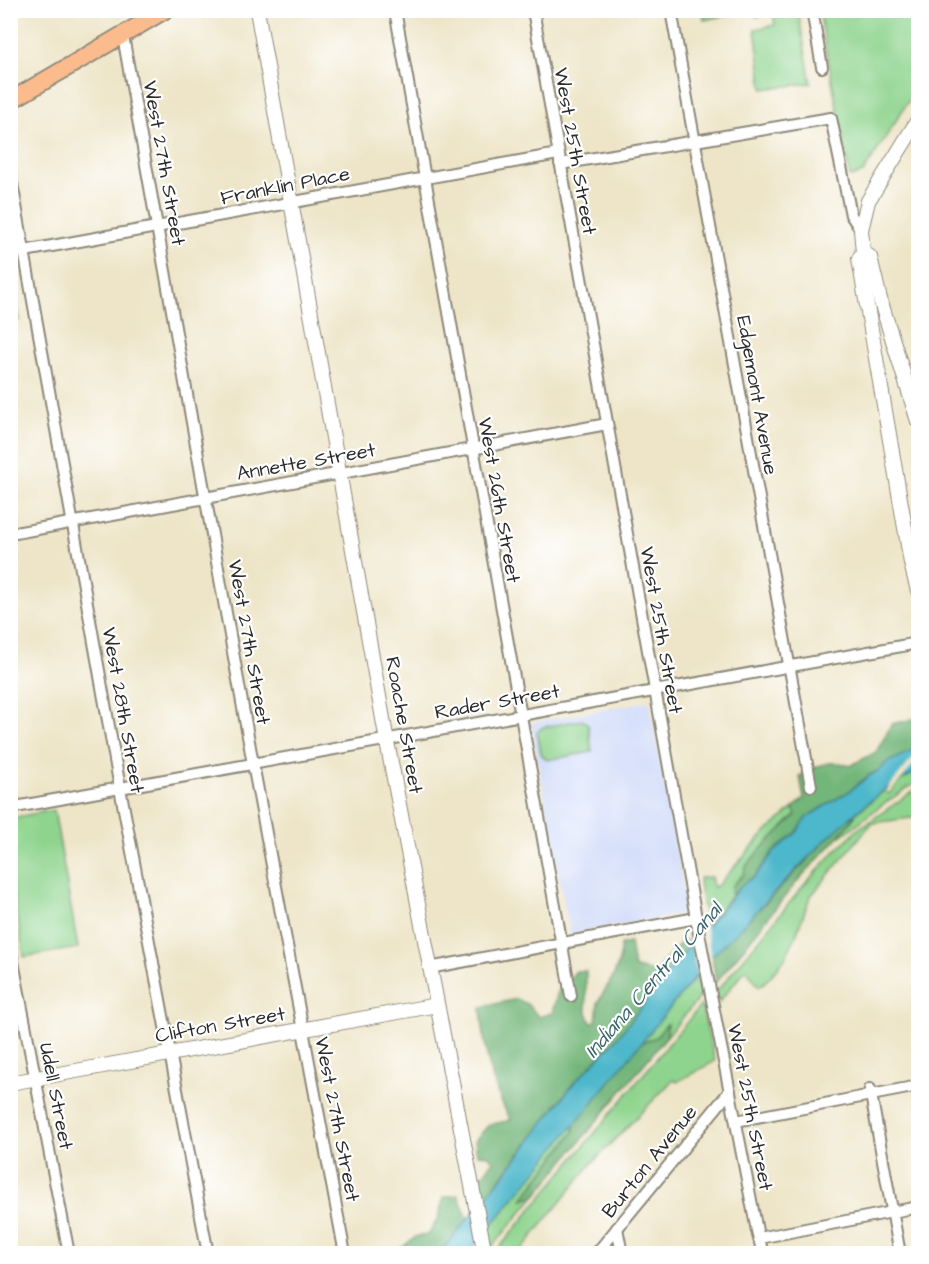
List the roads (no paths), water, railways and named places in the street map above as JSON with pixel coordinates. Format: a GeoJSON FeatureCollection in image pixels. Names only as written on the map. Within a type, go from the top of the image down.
{"type":"FeatureCollection","features":[{"type":"Feature","properties":{"kind":"main road"},"geometry":{"type":"LineString","coordinates":[[10,101],[123,36],[159,12]]}},
{"type":"Feature","properties":{"kind":"street","name":"Roache Street"},"geometry":{"type":"LineString","coordinates":[[257,10],[387,740],[484,1249]]}},
{"type":"Feature","properties":{"kind":"street","name":"West 26th Street"},"geometry":{"type":"LineString","coordinates":[[395,10],[571,996]]}},
{"type":"Feature","properties":{"kind":"street","name":"West 25th Street"},"geometry":{"type":"LineString","coordinates":[[533,10],[696,921],[763,1254]]}},
{"type":"Feature","properties":{"kind":"street","name":"Edgemont Avenue"},"geometry":{"type":"LineString","coordinates":[[671,10],[810,786]]}},
{"type":"Feature","properties":{"kind":"street"},"geometry":{"type":"LineString","coordinates":[[812,10],[822,67]]}},
{"type":"Feature","properties":{"kind":"street","name":"West 27th Street"},"geometry":{"type":"LineString","coordinates":[[123,36],[253,764],[345,1254]]}},
{"type":"Feature","properties":{"kind":"street","name":"Franklin Place"},"geometry":{"type":"LineString","coordinates":[[21,252],[425,178],[695,141],[831,118],[850,215],[861,230]]}},
{"type":"Feature","properties":{"kind":"street"},"geometry":{"type":"LineString","coordinates":[[918,120],[868,201],[861,230],[863,252],[859,259],[911,563],[918,591]]}},
{"type":"Feature","properties":{"kind":"street","name":"West 28th Street"},"geometry":{"type":"LineString","coordinates":[[10,172],[21,252],[208,1254]]}},
{"type":"Feature","properties":{"kind":"street"},"geometry":{"type":"LineString","coordinates":[[863,252],[870,257],[880,298],[918,421]]}},
{"type":"Feature","properties":{"kind":"street","name":"Annette Street"},"geometry":{"type":"LineString","coordinates":[[10,534],[607,424]]}},
{"type":"Feature","properties":{"kind":"street","name":"Rader Street"},"geometry":{"type":"LineString","coordinates":[[10,808],[918,643]]}},
{"type":"Feature","properties":{"kind":"street"},"geometry":{"type":"LineString","coordinates":[[429,968],[696,921]]}},
{"type":"Feature","properties":{"kind":"street","name":"Udell Street"},"geometry":{"type":"LineString","coordinates":[[10,946],[69,1254]]}},
{"type":"Feature","properties":{"kind":"street","name":"Clifton Street"},"geometry":{"type":"LineString","coordinates":[[10,1083],[437,1005]]}},
{"type":"Feature","properties":{"kind":"street"},"geometry":{"type":"LineString","coordinates":[[735,1121],[871,1092],[918,1086]]}},
{"type":"Feature","properties":{"kind":"street","name":"Burton Avenue"},"geometry":{"type":"LineString","coordinates":[[596,1254],[730,1091]]}},
{"type":"Feature","properties":{"kind":"street"},"geometry":{"type":"LineString","coordinates":[[871,1092],[900,1254]]}},
{"type":"Feature","properties":{"kind":"street"},"geometry":{"type":"LineString","coordinates":[[759,1238],[918,1207]]}},
{"type":"Feature","properties":{"kind":"street"},"geometry":{"type":"LineString","coordinates":[[617,1228],[622,1254]]}},
{"type":"Feature","properties":{"kind":"water"},"geometry":{"type":"Polygon","coordinates":[[[918,748],[918,771],[886,789],[840,826],[715,953],[469,1253],[439,1254],[508,1170],[573,1084],[614,1042],[690,945],[744,883],[754,877],[773,853],[797,832],[807,817],[848,792],[886,763],[918,748]]]}},
{"type":"Feature","properties":{"kind":"water label","name":"Indiana Central Canal"},"geometry":{"type":"Point","coordinates":[653,980]}}]}
